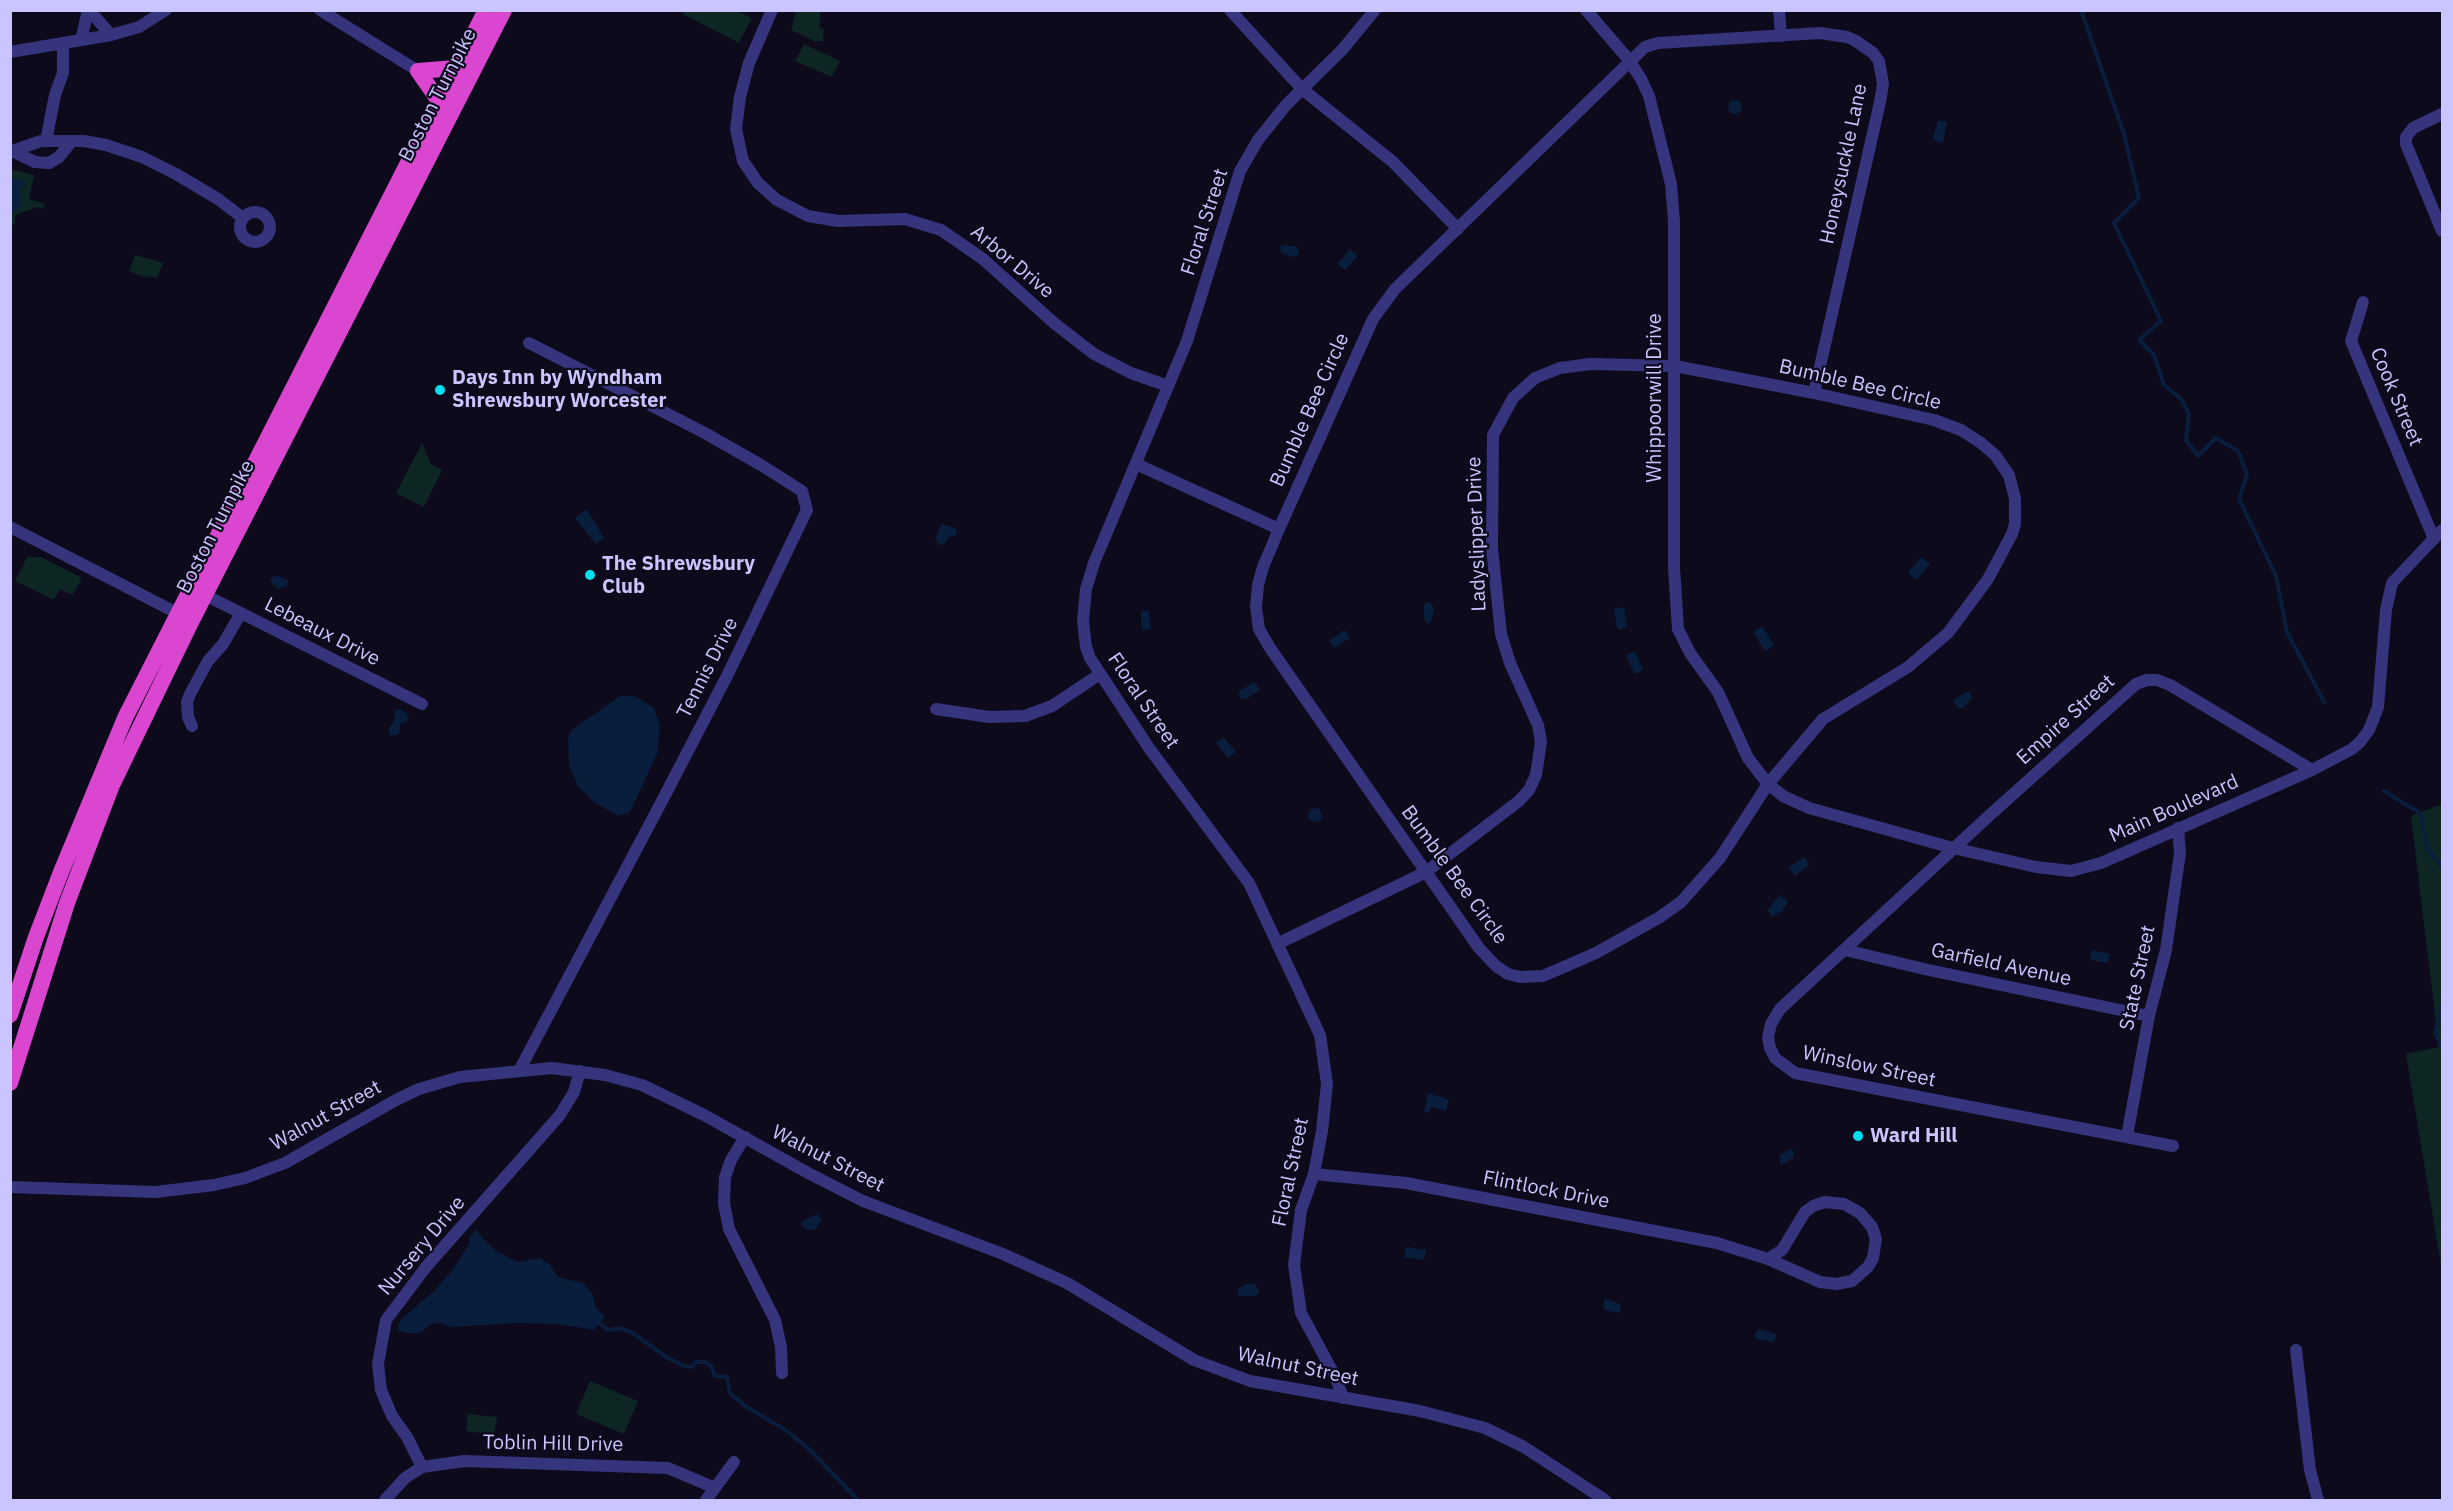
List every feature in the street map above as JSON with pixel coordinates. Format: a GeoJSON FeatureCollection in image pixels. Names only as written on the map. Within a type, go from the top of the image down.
{"type":"FeatureCollection","features":[{"type":"Feature","properties":{"kind":"highway","name":"Boston Turnpike"},"geometry":{"type":"LineString","coordinates":[[10,1015],[36,937],[94,788],[125,718],[486,10]]}},
{"type":"Feature","properties":{"kind":"highway","name":"Boston Turnpike"},"geometry":{"type":"LineString","coordinates":[[10,1083],[88,845],[136,735],[205,595],[504,10]]}},
{"type":"Feature","properties":{"kind":"highway"},"geometry":{"type":"LineString","coordinates":[[418,71],[456,68]]}},
{"type":"Feature","properties":{"kind":"highway"},"geometry":{"type":"LineString","coordinates":[[418,71],[439,101]]}},
{"type":"Feature","properties":{"kind":"street"},"geometry":{"type":"LineString","coordinates":[[88,10],[111,35]]}},
{"type":"Feature","properties":{"kind":"street"},"geometry":{"type":"LineString","coordinates":[[81,40],[88,10]]}},
{"type":"Feature","properties":{"kind":"street"},"geometry":{"type":"LineString","coordinates":[[10,52],[111,35],[138,27],[166,10]]}},
{"type":"Feature","properties":{"kind":"street"},"geometry":{"type":"LineString","coordinates":[[320,10],[418,71]]}},
{"type":"Feature","properties":{"kind":"street","name":"Arbor Drive"},"geometry":{"type":"LineString","coordinates":[[772,10],[749,63],[740,97],[736,129],[743,161],[749,172],[764,189],[789,208],[808,216],[838,220],[905,219],[941,230],[983,259],[1054,323],[1094,354],[1131,373],[1168,386]]}},
{"type":"Feature","properties":{"kind":"street"},"geometry":{"type":"LineString","coordinates":[[1230,10],[1302,89],[1393,162],[1458,229]]}},
{"type":"Feature","properties":{"kind":"street","name":"Floral Street"},"geometry":{"type":"LineString","coordinates":[[1343,1398],[1336,1378],[1301,1313],[1294,1265],[1298,1226],[1314,1174],[1322,1131],[1327,1084],[1323,1046],[1249,884],[1151,751],[1100,674],[1086,647],[1083,621],[1086,589],[1094,563],[1187,341],[1240,171],[1258,140],[1302,89],[1342,50],[1375,10]]}},
{"type":"Feature","properties":{"kind":"street","name":"Whippoorwill Drive"},"geometry":{"type":"LineString","coordinates":[[1586,10],[1629,60],[1649,96],[1671,184],[1674,221],[1674,568],[1678,629],[1690,653],[1718,692],[1748,758],[1768,784]]}},
{"type":"Feature","properties":{"kind":"street"},"geometry":{"type":"LineString","coordinates":[[1779,10],[1781,36]]}},
{"type":"Feature","properties":{"kind":"street","name":"Honeysuckle Lane"},"geometry":{"type":"LineString","coordinates":[[1629,60],[1645,46],[1658,43],[1821,33],[1856,41],[1879,61],[1883,84],[1814,393]]}},
{"type":"Feature","properties":{"kind":"street"},"geometry":{"type":"LineString","coordinates":[[46,141],[55,95],[63,73],[63,43]]}},
{"type":"Feature","properties":{"kind":"street","name":"Bumble Bee Circle"},"geometry":{"type":"LineString","coordinates":[[1629,60],[1574,118],[1395,289],[1373,319],[1279,529],[1258,585],[1256,607],[1259,629],[1270,648],[1479,948],[1496,966],[1520,977],[1544,976],[1596,953],[1660,917],[1681,902],[1720,858],[1768,784],[1823,720],[1908,667],[1948,633],[1988,579],[2015,524],[2015,499],[2009,475],[1995,455],[1961,430],[1934,420],[1814,393],[1675,366]]}},
{"type":"Feature","properties":{"kind":"street"},"geometry":{"type":"LineString","coordinates":[[2442,114],[2408,132],[2406,144],[2442,231]]}},
{"type":"Feature","properties":{"kind":"street"},"geometry":{"type":"LineString","coordinates":[[11,151],[46,141],[106,145],[142,157],[210,194],[243,218]]}},
{"type":"Feature","properties":{"kind":"street"},"geometry":{"type":"LineString","coordinates":[[11,151],[34,162],[49,163],[59,156],[72,141]]}},
{"type":"Feature","properties":{"kind":"street","name":"Cook Street"},"geometry":{"type":"LineString","coordinates":[[2363,302],[2351,341],[2438,534]]}},
{"type":"Feature","properties":{"kind":"street","name":"Tennis Drive"},"geometry":{"type":"LineString","coordinates":[[520,1070],[701,726],[807,510],[802,491],[761,465],[703,432],[529,344]]}},
{"type":"Feature","properties":{"kind":"street","name":"Ladyslipper Drive"},"geometry":{"type":"LineString","coordinates":[[1277,944],[1426,872],[1519,801],[1529,790],[1536,775],[1541,742],[1538,725],[1510,663],[1499,617],[1492,548],[1495,430],[1513,398],[1544,373],[1560,368],[1590,364],[1675,366]]}},
{"type":"Feature","properties":{"kind":"street"},"geometry":{"type":"LineString","coordinates":[[1136,464],[1279,529]]}},
{"type":"Feature","properties":{"kind":"street"},"geometry":{"type":"LineString","coordinates":[[10,528],[177,613]]}},
{"type":"Feature","properties":{"kind":"street","name":"Main Boulevard"},"geometry":{"type":"LineString","coordinates":[[1768,784],[1783,796],[1809,808],[1953,848],[2036,867],[2072,871],[2101,863],[2312,770],[2352,749],[2369,730],[2378,706],[2386,610],[2391,588],[2398,576],[2438,534]]}},
{"type":"Feature","properties":{"kind":"street","name":"Lebeaux Drive"},"geometry":{"type":"LineString","coordinates":[[205,595],[422,704]]}},
{"type":"Feature","properties":{"kind":"street"},"geometry":{"type":"LineString","coordinates":[[192,726],[188,717],[190,694],[208,661],[223,645],[241,613]]}},
{"type":"Feature","properties":{"kind":"street"},"geometry":{"type":"LineString","coordinates":[[936,709],[983,717],[1024,716],[1052,706],[1100,674]]}},
{"type":"Feature","properties":{"kind":"street","name":"Empire Street"},"geometry":{"type":"LineString","coordinates":[[1953,848],[2123,693],[2147,680],[2157,680],[2170,685],[2312,770]]}},
{"type":"Feature","properties":{"kind":"street","name":"State Street"},"geometry":{"type":"LineString","coordinates":[[2127,1136],[2149,1016],[2166,950],[2180,853],[2178,828]]}},
{"type":"Feature","properties":{"kind":"street","name":"Winslow Street"},"geometry":{"type":"LineString","coordinates":[[1953,848],[1780,1009],[1771,1024],[1768,1037],[1775,1058],[1794,1073],[2173,1146]]}},
{"type":"Feature","properties":{"kind":"street","name":"Garfield Avenue"},"geometry":{"type":"LineString","coordinates":[[1845,950],[1924,969],[2149,1016]]}},
{"type":"Feature","properties":{"kind":"street","name":"Walnut Street"},"geometry":{"type":"LineString","coordinates":[[10,1187],[156,1192],[214,1185],[244,1178],[285,1163],[419,1089],[460,1077],[520,1070],[552,1068],[580,1071],[642,1085],[745,1137],[863,1201],[1003,1254],[1067,1283],[1194,1360],[1250,1381],[1420,1411],[1485,1428],[1524,1447],[1605,1500]]}},
{"type":"Feature","properties":{"kind":"street","name":"Nursery Drive"},"geometry":{"type":"LineString","coordinates":[[422,1467],[407,1437],[392,1416],[381,1390],[378,1364],[386,1320],[426,1267],[560,1115],[574,1092],[580,1071]]}},
{"type":"Feature","properties":{"kind":"street"},"geometry":{"type":"LineString","coordinates":[[745,1137],[731,1160],[726,1175],[724,1203],[729,1229],[775,1320],[781,1347],[782,1373]]}},
{"type":"Feature","properties":{"kind":"street","name":"Flintlock Drive"},"geometry":{"type":"LineString","coordinates":[[1314,1174],[1406,1183],[1717,1243],[1768,1259],[1820,1282],[1836,1284],[1852,1281],[1868,1267],[1873,1258],[1876,1239],[1872,1227],[1860,1214],[1844,1204],[1826,1202],[1813,1206],[1805,1212],[1782,1250],[1768,1259]]}},
{"type":"Feature","properties":{"kind":"street"},"geometry":{"type":"LineString","coordinates":[[2296,1350],[2310,1470],[2318,1500]]}},
{"type":"Feature","properties":{"kind":"street","name":"Toblin Hill Drive"},"geometry":{"type":"LineString","coordinates":[[385,1500],[405,1478],[422,1467],[464,1461],[640,1465],[668,1468],[715,1488]]}},
{"type":"Feature","properties":{"kind":"street"},"geometry":{"type":"LineString","coordinates":[[706,1500],[734,1462]]}},
{"type":"Feature","properties":{"kind":"green space"},"geometry":{"type":"Polygon","coordinates":[[[685,11],[737,11],[752,18],[739,43],[683,14],[685,11]]]}},
{"type":"Feature","properties":{"kind":"green space"},"geometry":{"type":"Polygon","coordinates":[[[796,11],[820,11],[820,28],[824,29],[823,41],[815,41],[791,30],[796,11]]]}},
{"type":"Feature","properties":{"kind":"green space"},"geometry":{"type":"Polygon","coordinates":[[[804,44],[840,61],[832,77],[795,61],[804,44]]]}},
{"type":"Feature","properties":{"kind":"green space"},"geometry":{"type":"Polygon","coordinates":[[[11,169],[34,175],[29,199],[45,204],[44,209],[37,207],[15,215],[15,224],[11,226],[11,169]]]}},
{"type":"Feature","properties":{"kind":"green space"},"geometry":{"type":"Polygon","coordinates":[[[135,255],[163,263],[157,278],[148,276],[146,278],[129,271],[135,255]]]}},
{"type":"Feature","properties":{"kind":"green space"},"geometry":{"type":"Polygon","coordinates":[[[422,443],[431,464],[442,470],[424,507],[396,493],[422,443]]]}},
{"type":"Feature","properties":{"kind":"green space"},"geometry":{"type":"Polygon","coordinates":[[[27,557],[41,557],[82,578],[73,595],[60,589],[54,600],[15,581],[27,557]]]}},
{"type":"Feature","properties":{"kind":"green space"},"geometry":{"type":"Polygon","coordinates":[[[2442,804],[2442,1271],[2406,1054],[2439,1047],[2411,816],[2442,804]]]}},
{"type":"Feature","properties":{"kind":"green space"},"geometry":{"type":"Polygon","coordinates":[[[590,1381],[638,1401],[624,1434],[576,1414],[590,1381]]]}},
{"type":"Feature","properties":{"kind":"green space"},"geometry":{"type":"Polygon","coordinates":[[[468,1414],[497,1417],[494,1435],[466,1431],[468,1414]]]}},
{"type":"Feature","properties":{"kind":"water"},"geometry":{"type":"Polygon","coordinates":[[[1732,100],[1738,100],[1742,107],[1738,114],[1732,114],[1728,110],[1728,104],[1732,100]]]}},
{"type":"Feature","properties":{"kind":"water"},"geometry":{"type":"Polygon","coordinates":[[[1938,120],[1947,122],[1943,142],[1940,143],[1933,139],[1938,120]]]}},
{"type":"Feature","properties":{"kind":"water"},"geometry":{"type":"Polygon","coordinates":[[[11,178],[24,181],[26,185],[19,190],[22,198],[20,208],[11,212],[11,178]]]}},
{"type":"Feature","properties":{"kind":"water"},"geometry":{"type":"Polygon","coordinates":[[[1280,246],[1296,246],[1299,251],[1298,255],[1291,257],[1281,252],[1280,246]]]}},
{"type":"Feature","properties":{"kind":"water"},"geometry":{"type":"Polygon","coordinates":[[[1350,249],[1358,256],[1345,270],[1337,264],[1350,249]]]}},
{"type":"Feature","properties":{"kind":"water"},"geometry":{"type":"Polygon","coordinates":[[[587,509],[604,538],[596,544],[575,518],[587,509]]]}},
{"type":"Feature","properties":{"kind":"water"},"geometry":{"type":"Polygon","coordinates":[[[942,524],[955,528],[957,531],[956,535],[949,537],[944,544],[940,545],[935,539],[942,524]]]}},
{"type":"Feature","properties":{"kind":"water"},"geometry":{"type":"Polygon","coordinates":[[[1921,557],[1930,564],[1917,580],[1908,573],[1921,557]]]}},
{"type":"Feature","properties":{"kind":"water"},"geometry":{"type":"Polygon","coordinates":[[[278,576],[288,580],[287,586],[278,589],[270,582],[272,577],[278,576]]]}},
{"type":"Feature","properties":{"kind":"water"},"geometry":{"type":"Polygon","coordinates":[[[1427,602],[1431,603],[1434,608],[1431,623],[1427,623],[1424,619],[1424,606],[1427,602]]]}},
{"type":"Feature","properties":{"kind":"water"},"geometry":{"type":"Polygon","coordinates":[[[1624,607],[1627,626],[1620,630],[1617,628],[1614,609],[1624,607]]]}},
{"type":"Feature","properties":{"kind":"water"},"geometry":{"type":"Polygon","coordinates":[[[1141,611],[1149,611],[1151,629],[1142,630],[1141,611]]]}},
{"type":"Feature","properties":{"kind":"water"},"geometry":{"type":"Polygon","coordinates":[[[1762,626],[1774,644],[1768,650],[1764,650],[1753,632],[1762,626]]]}},
{"type":"Feature","properties":{"kind":"water"},"geometry":{"type":"Polygon","coordinates":[[[1345,630],[1350,638],[1334,648],[1329,641],[1345,630]]]}},
{"type":"Feature","properties":{"kind":"water"},"geometry":{"type":"Polygon","coordinates":[[[1635,651],[1643,669],[1638,673],[1634,673],[1626,655],[1635,651]]]}},
{"type":"Feature","properties":{"kind":"water"},"geometry":{"type":"Polygon","coordinates":[[[1254,682],[1260,690],[1245,700],[1243,698],[1241,700],[1238,692],[1254,682]]]}},
{"type":"Feature","properties":{"kind":"water"},"geometry":{"type":"Polygon","coordinates":[[[1966,692],[1970,692],[1972,699],[1963,708],[1959,708],[1953,701],[1966,692]]]}},
{"type":"Feature","properties":{"kind":"water"},"geometry":{"type":"Polygon","coordinates":[[[620,696],[635,696],[654,708],[660,726],[657,754],[630,812],[618,816],[594,802],[578,786],[569,766],[568,736],[573,729],[620,696]]]}},
{"type":"Feature","properties":{"kind":"water"},"geometry":{"type":"Polygon","coordinates":[[[401,709],[409,717],[407,721],[401,723],[399,734],[391,736],[388,729],[394,721],[395,711],[401,709]]]}},
{"type":"Feature","properties":{"kind":"water"},"geometry":{"type":"Polygon","coordinates":[[[1224,737],[1236,752],[1228,758],[1216,743],[1224,737]]]}},
{"type":"Feature","properties":{"kind":"water"},"geometry":{"type":"Polygon","coordinates":[[[1315,808],[1320,810],[1322,815],[1320,820],[1315,822],[1310,820],[1308,815],[1310,810],[1315,808]]]}},
{"type":"Feature","properties":{"kind":"water"},"geometry":{"type":"Polygon","coordinates":[[[1804,857],[1810,864],[1795,876],[1789,868],[1804,857]]]}},
{"type":"Feature","properties":{"kind":"water"},"geometry":{"type":"Polygon","coordinates":[[[1780,895],[1788,901],[1783,910],[1772,917],[1767,910],[1780,895]]]}},
{"type":"Feature","properties":{"kind":"water"},"geometry":{"type":"Polygon","coordinates":[[[2092,950],[2110,954],[2108,963],[2090,960],[2092,950]]]}},
{"type":"Feature","properties":{"kind":"water"},"geometry":{"type":"Polygon","coordinates":[[[1428,1093],[1449,1100],[1446,1111],[1432,1107],[1429,1113],[1424,1111],[1428,1093]]]}},
{"type":"Feature","properties":{"kind":"water"},"geometry":{"type":"Polygon","coordinates":[[[1790,1149],[1793,1150],[1794,1157],[1780,1164],[1780,1155],[1790,1149]]]}},
{"type":"Feature","properties":{"kind":"water"},"geometry":{"type":"Polygon","coordinates":[[[817,1214],[822,1219],[816,1229],[808,1230],[803,1227],[801,1224],[803,1221],[817,1214]]]}},
{"type":"Feature","properties":{"kind":"water"},"geometry":{"type":"Polygon","coordinates":[[[477,1229],[483,1239],[495,1250],[517,1262],[540,1258],[549,1264],[558,1277],[583,1283],[592,1293],[596,1308],[605,1317],[594,1330],[559,1324],[517,1323],[448,1327],[442,1323],[431,1324],[419,1333],[397,1330],[400,1320],[433,1292],[451,1272],[469,1244],[470,1236],[477,1229]]]}},
{"type":"Feature","properties":{"kind":"water"},"geometry":{"type":"Polygon","coordinates":[[[1406,1247],[1426,1250],[1424,1260],[1404,1257],[1406,1247]]]}},
{"type":"Feature","properties":{"kind":"water"},"geometry":{"type":"Polygon","coordinates":[[[1245,1284],[1255,1284],[1260,1291],[1255,1296],[1238,1296],[1238,1290],[1245,1284]]]}},
{"type":"Feature","properties":{"kind":"water"},"geometry":{"type":"Polygon","coordinates":[[[1605,1298],[1620,1304],[1621,1311],[1618,1313],[1605,1310],[1603,1307],[1605,1298]]]}},
{"type":"Feature","properties":{"kind":"water"},"geometry":{"type":"Polygon","coordinates":[[[1758,1329],[1774,1333],[1775,1340],[1772,1342],[1756,1339],[1754,1336],[1758,1329]]]}},
{"type":"Feature","properties":{"kind":"waterway"},"geometry":{"type":"LineString","coordinates":[[2081,10],[2124,134],[2139,198],[2114,223],[2161,321],[2139,340],[2154,355],[2164,385],[2181,399],[2189,414],[2186,440],[2198,456],[2216,438],[2238,451],[2247,474],[2239,499],[2276,576],[2287,632],[2324,702]]}},
{"type":"Feature","properties":{"kind":"waterway"},"geometry":{"type":"LineString","coordinates":[[2384,791],[2420,813],[2428,850],[2442,867]]}},
{"type":"Feature","properties":{"kind":"waterway"},"geometry":{"type":"LineString","coordinates":[[2442,1005],[2435,1033],[2442,1048]]}},
{"type":"Feature","properties":{"kind":"waterway"},"geometry":{"type":"LineString","coordinates":[[599,1323],[608,1330],[619,1328],[631,1332],[668,1358],[684,1366],[692,1367],[696,1362],[706,1362],[711,1366],[715,1376],[727,1377],[730,1393],[745,1406],[787,1431],[809,1449],[858,1500]]}},
{"type":"Feature","properties":{"kind":"place","name":"Days Inn by Wyndham Shrewsbury Worcester"},"geometry":{"type":"Point","coordinates":[440,390]}},
{"type":"Feature","properties":{"kind":"place","name":"The Shrewsbury Club"},"geometry":{"type":"Point","coordinates":[590,575]}},
{"type":"Feature","properties":{"kind":"place","name":"Ward Hill"},"geometry":{"type":"Point","coordinates":[1858,1136]}}]}
